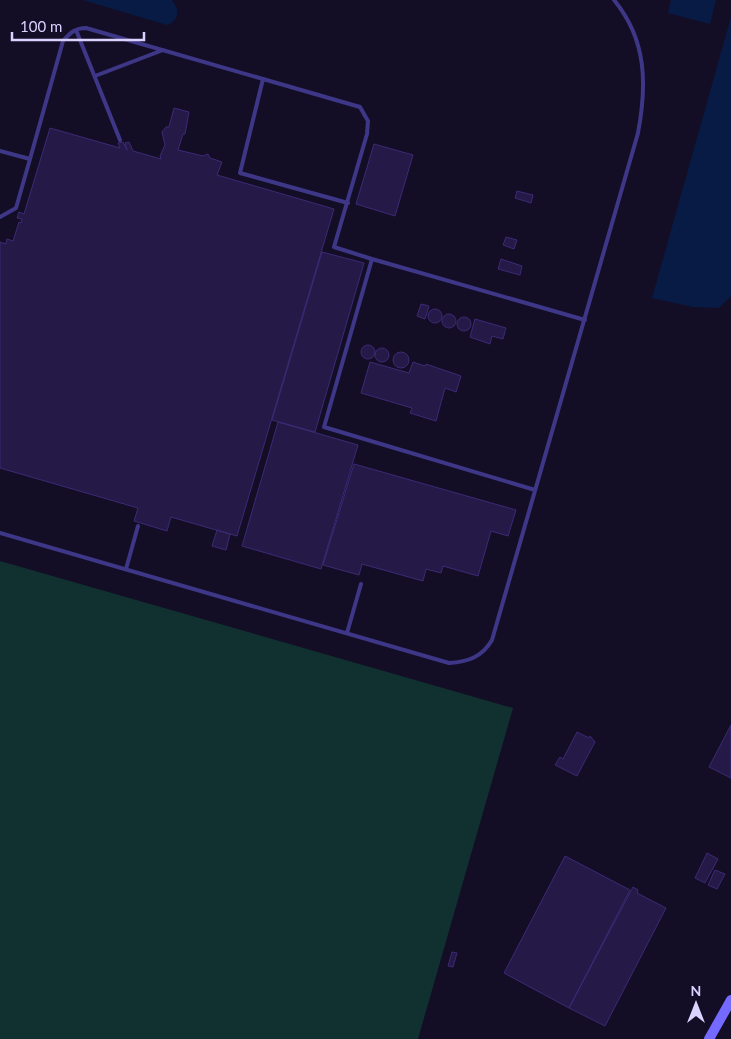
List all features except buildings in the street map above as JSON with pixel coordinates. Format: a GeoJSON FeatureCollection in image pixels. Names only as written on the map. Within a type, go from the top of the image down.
{"type":"FeatureCollection","features":[{"type":"Feature","properties":{"kind":"street"},"geometry":{"type":"LineString","coordinates":[[709,1039],[731,1000]]}},
{"type":"Feature","properties":{"kind":"lane"},"geometry":{"type":"LineString","coordinates":[[0,533],[449,663],[472,660],[480,654],[492,640],[638,133],[644,99],[640,53],[630,26],[614,0]]}},
{"type":"Feature","properties":{"kind":"lane"},"geometry":{"type":"LineString","coordinates":[[0,217],[16,208],[63,41],[70,32],[86,28],[360,107],[368,121],[367,134],[334,247],[585,320]]}},
{"type":"Feature","properties":{"kind":"lane"},"geometry":{"type":"LineString","coordinates":[[76,30],[120,140]]}},
{"type":"Feature","properties":{"kind":"lane"},"geometry":{"type":"LineString","coordinates":[[95,76],[163,50]]}},
{"type":"Feature","properties":{"kind":"lane"},"geometry":{"type":"LineString","coordinates":[[263,79],[240,173],[348,203]]}},
{"type":"Feature","properties":{"kind":"lane"},"geometry":{"type":"LineString","coordinates":[[0,151],[30,159]]}},
{"type":"Feature","properties":{"kind":"lane"},"geometry":{"type":"LineString","coordinates":[[372,259],[324,427],[535,490]]}},
{"type":"Feature","properties":{"kind":"lane"},"geometry":{"type":"LineString","coordinates":[[126,569],[138,526]]}},
{"type":"Feature","properties":{"kind":"lane"},"geometry":{"type":"LineString","coordinates":[[348,633],[361,584]]}},
{"type":"Feature","properties":{"kind":"green space"},"geometry":{"type":"Polygon","coordinates":[[[0,561],[513,708],[418,1039],[0,1039],[0,561]]]}},
{"type":"Feature","properties":{"kind":"water"},"geometry":{"type":"Polygon","coordinates":[[[83,0],[172,0],[175,4],[177,15],[174,21],[167,25],[83,0]]]}},
{"type":"Feature","properties":{"kind":"water"},"geometry":{"type":"Polygon","coordinates":[[[671,0],[716,0],[710,24],[668,13],[671,0]]]}},
{"type":"Feature","properties":{"kind":"water"},"geometry":{"type":"Polygon","coordinates":[[[731,17],[731,296],[719,308],[693,307],[652,298],[731,17]]]}}]}
